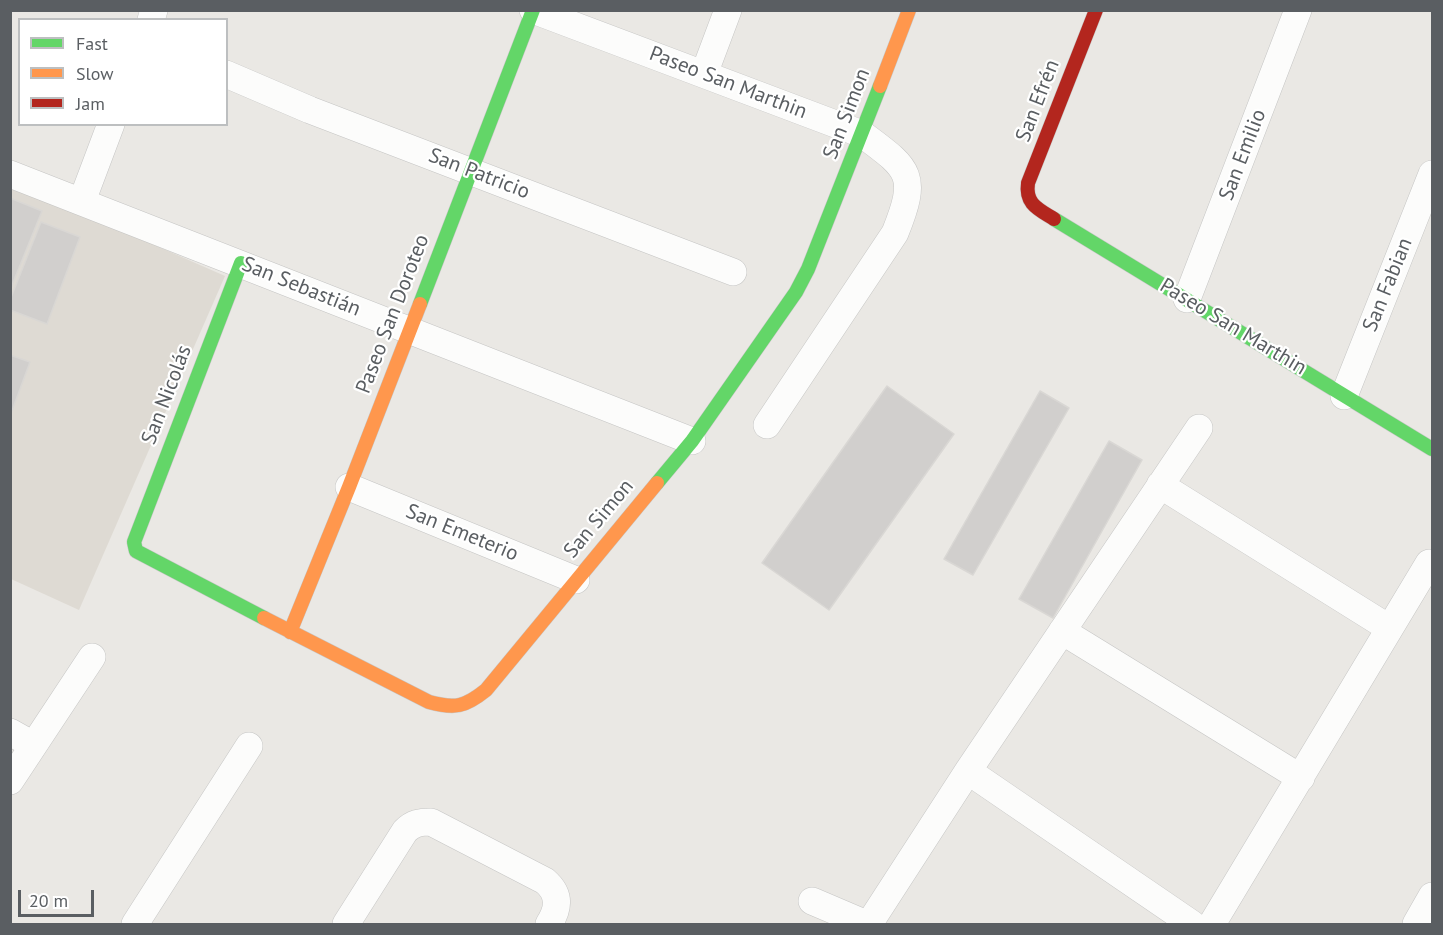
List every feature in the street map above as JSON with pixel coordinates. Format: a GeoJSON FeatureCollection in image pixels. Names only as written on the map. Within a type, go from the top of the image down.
{"type":"FeatureCollection","features":[{"type":"Feature","properties":{"kind":"street","name":"Paseo San Marthin"},"geometry":{"type":"LineString","coordinates":[[533,10],[862,134],[897,160],[907,175],[908,191],[895,233],[767,425]]}},
{"type":"Feature","properties":{"kind":"street","name":"Paseo San Doroteo"},"geometry":{"type":"LineString","coordinates":[[290,632],[349,487],[533,10]]}},
{"type":"Feature","properties":{"kind":"street"},"geometry":{"type":"LineString","coordinates":[[704,74],[728,10]]}},
{"type":"Feature","properties":{"kind":"street","name":"San Simon"},"geometry":{"type":"LineString","coordinates":[[134,542],[136,550],[141,554],[429,702],[447,707],[470,703],[486,690],[692,441],[796,292],[808,269],[909,10]]}},
{"type":"Feature","properties":{"kind":"street","name":"San Efrén"},"geometry":{"type":"LineString","coordinates":[[1033,206],[1026,191],[1028,183],[1096,10]]}},
{"type":"Feature","properties":{"kind":"street","name":"San Emilio"},"geometry":{"type":"LineString","coordinates":[[1187,299],[1298,10]]}},
{"type":"Feature","properties":{"kind":"street","name":"San Patricio"},"geometry":{"type":"LineString","coordinates":[[228,75],[310,110],[733,272]]}},
{"type":"Feature","properties":{"kind":"street"},"geometry":{"type":"LineString","coordinates":[[82,201],[110,126]]}},
{"type":"Feature","properties":{"kind":"street","name":"San Sebastián"},"geometry":{"type":"LineString","coordinates":[[10,174],[692,441]]}},
{"type":"Feature","properties":{"kind":"street","name":"San Fabian"},"geometry":{"type":"LineString","coordinates":[[1344,396],[1430,186]]}},
{"type":"Feature","properties":{"kind":"street","name":"Paseo San Marthin"},"geometry":{"type":"LineString","coordinates":[[1033,206],[1432,449]]}},
{"type":"Feature","properties":{"kind":"street","name":"San Nicolás"},"geometry":{"type":"LineString","coordinates":[[134,542],[241,263]]}},
{"type":"Feature","properties":{"kind":"street"},"geometry":{"type":"LineString","coordinates":[[812,902],[867,924],[1199,428]]}},
{"type":"Feature","properties":{"kind":"street"},"geometry":{"type":"LineString","coordinates":[[1160,486],[1389,628]]}},
{"type":"Feature","properties":{"kind":"street","name":"San Emeterio"},"geometry":{"type":"LineString","coordinates":[[349,487],[576,580]]}},
{"type":"Feature","properties":{"kind":"street"},"geometry":{"type":"LineString","coordinates":[[1212,924],[1429,562]]}},
{"type":"Feature","properties":{"kind":"street"},"geometry":{"type":"LineString","coordinates":[[1062,631],[1301,778]]}},
{"type":"Feature","properties":{"kind":"street"},"geometry":{"type":"LineString","coordinates":[[10,781],[22,738],[92,657]]}},
{"type":"Feature","properties":{"kind":"street"},"geometry":{"type":"LineString","coordinates":[[135,924],[249,746]]}},
{"type":"Feature","properties":{"kind":"street"},"geometry":{"type":"LineString","coordinates":[[968,771],[1192,924]]}},
{"type":"Feature","properties":{"kind":"street"},"geometry":{"type":"LineString","coordinates":[[346,924],[401,836],[411,825],[420,822],[431,822],[545,881],[555,892],[557,908],[552,920]]}},
{"type":"Feature","properties":{"kind":"street"},"geometry":{"type":"LineString","coordinates":[[1416,924],[1432,896]]}},
{"type":"Feature","properties":{"kind":"shaded area"},"geometry":{"type":"Polygon","coordinates":[[[11,182],[225,276],[79,610],[11,579],[11,182]]]}},
{"type":"Feature","properties":{"kind":"building"},"geometry":{"type":"Polygon","coordinates":[[[10,198],[42,211],[10,290],[10,198]]]}},
{"type":"Feature","properties":{"kind":"building"},"geometry":{"type":"Polygon","coordinates":[[[41,222],[80,237],[47,324],[10,310],[10,300],[41,222]]]}},
{"type":"Feature","properties":{"kind":"building"},"geometry":{"type":"Polygon","coordinates":[[[10,355],[30,362],[10,416],[10,355]]]}},
{"type":"Feature","properties":{"kind":"building"},"geometry":{"type":"Polygon","coordinates":[[[887,386],[954,434],[829,610],[762,563],[887,386]]]}},
{"type":"Feature","properties":{"kind":"building"},"geometry":{"type":"Polygon","coordinates":[[[1040,391],[1069,408],[973,575],[944,559],[1040,391]]]}},
{"type":"Feature","properties":{"kind":"building"},"geometry":{"type":"Polygon","coordinates":[[[1109,441],[1142,460],[1053,618],[1019,599],[1109,441]]]}},
{"type":"Feature","properties":{"kind":"traffic: fast"},"geometry":{"type":"LineString","coordinates":[[420,304],[533,10]]}},
{"type":"Feature","properties":{"kind":"traffic: fast"},"geometry":{"type":"LineString","coordinates":[[657,483],[692,441],[796,292],[808,269],[880,86]]}},
{"type":"Feature","properties":{"kind":"traffic: fast"},"geometry":{"type":"LineString","coordinates":[[1054,219],[1432,449]]}},
{"type":"Feature","properties":{"kind":"traffic: fast"},"geometry":{"type":"LineString","coordinates":[[241,263],[134,542],[136,551],[264,618]]}},
{"type":"Feature","properties":{"kind":"traffic: slow"},"geometry":{"type":"LineString","coordinates":[[880,86],[909,10]]}},
{"type":"Feature","properties":{"kind":"traffic: slow"},"geometry":{"type":"LineString","coordinates":[[290,632],[420,304]]}},
{"type":"Feature","properties":{"kind":"traffic: slow"},"geometry":{"type":"LineString","coordinates":[[264,618],[429,702],[453,706],[466,703],[486,690],[657,483]]}},
{"type":"Feature","properties":{"kind":"traffic: jam"},"geometry":{"type":"LineString","coordinates":[[1054,219],[1038,209],[1031,201],[1028,183],[1096,10]]}}]}
